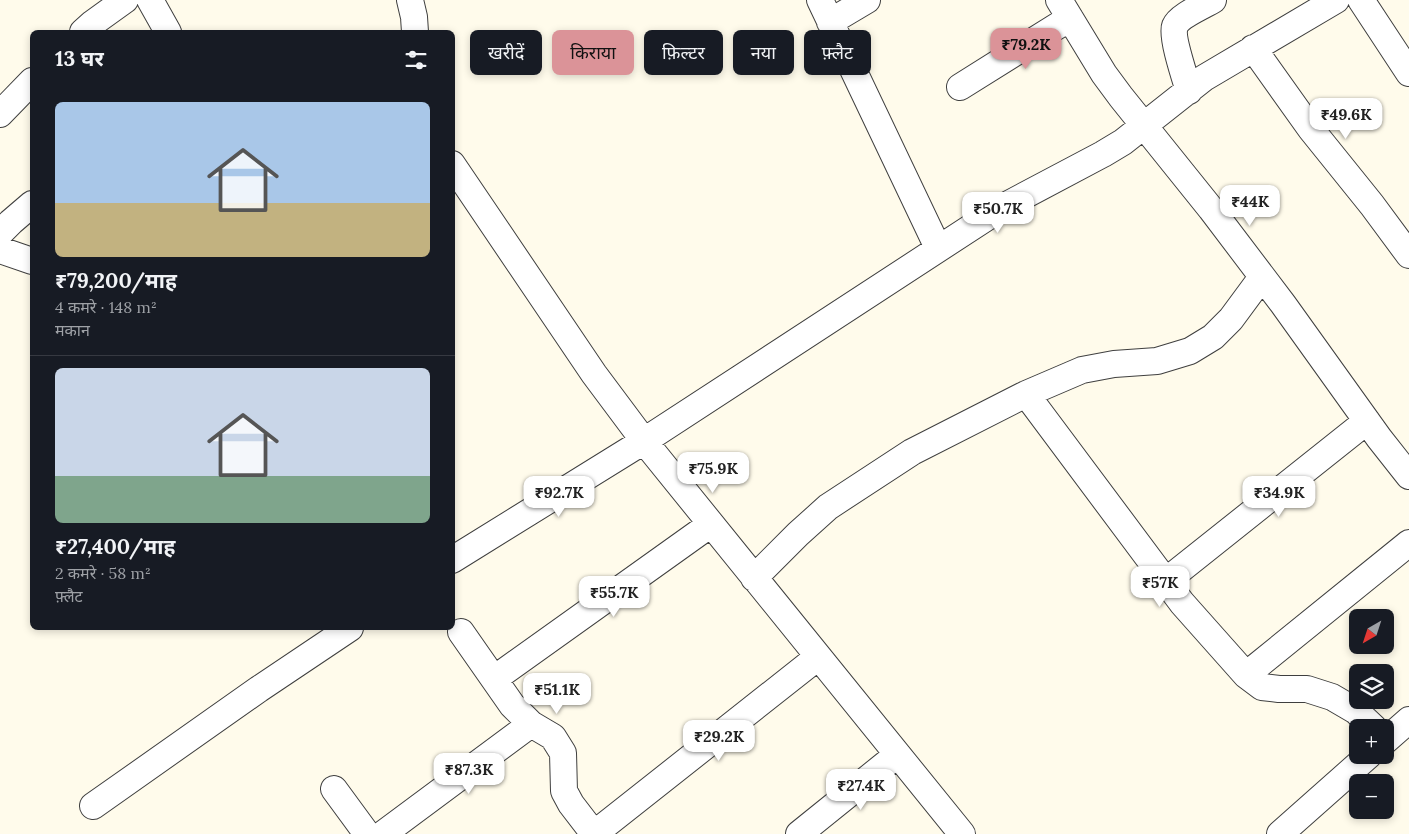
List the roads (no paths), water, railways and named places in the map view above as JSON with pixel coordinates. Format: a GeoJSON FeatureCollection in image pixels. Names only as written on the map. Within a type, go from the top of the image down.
{"type":"FeatureCollection","features":[{"type":"Feature","properties":{"kind":"street"},"geometry":{"type":"LineString","coordinates":[[85,30],[124,0]]}},
{"type":"Feature","properties":{"kind":"street"},"geometry":{"type":"LineString","coordinates":[[150,0],[167,30]]}},
{"type":"Feature","properties":{"kind":"street"},"geometry":{"type":"LineString","coordinates":[[410,0],[415,30]]}},
{"type":"Feature","properties":{"kind":"street"},"geometry":{"type":"LineString","coordinates":[[867,0],[825,11],[938,248]]}},
{"type":"Feature","properties":{"kind":"street"},"geometry":{"type":"LineString","coordinates":[[1189,91],[1174,38],[1174,27],[1181,18],[1213,0]]}},
{"type":"Feature","properties":{"kind":"street"},"geometry":{"type":"LineString","coordinates":[[455,558],[644,441],[1001,208],[1123,142],[1204,78],[1336,0]]}},
{"type":"Feature","properties":{"kind":"street"},"geometry":{"type":"LineString","coordinates":[[1361,0],[1400,41],[1409,73]]}},
{"type":"Feature","properties":{"kind":"street"},"geometry":{"type":"LineString","coordinates":[[960,86],[1065,9],[1104,74],[1262,277],[1409,476]]}},
{"type":"Feature","properties":{"kind":"street"},"geometry":{"type":"LineString","coordinates":[[1253,48],[1310,128],[1372,205],[1409,255]]}},
{"type":"Feature","properties":{"kind":"street"},"geometry":{"type":"LineString","coordinates":[[0,114],[30,84]]}},
{"type":"Feature","properties":{"kind":"street"},"geometry":{"type":"LineString","coordinates":[[455,168],[594,374],[644,441],[962,834]]}},
{"type":"Feature","properties":{"kind":"street"},"geometry":{"type":"LineString","coordinates":[[0,233],[30,206]]}},
{"type":"Feature","properties":{"kind":"street"},"geometry":{"type":"LineString","coordinates":[[0,250],[30,260]]}},
{"type":"Feature","properties":{"kind":"street"},"geometry":{"type":"LineString","coordinates":[[754,578],[828,507],[912,452],[1026,394],[1082,370],[1114,364],[1157,361],[1190,351],[1213,337],[1231,319],[1262,277]]}},
{"type":"Feature","properties":{"kind":"street"},"geometry":{"type":"LineString","coordinates":[[1026,394],[1182,603],[1246,675],[1262,686],[1278,689],[1307,689],[1332,697],[1356,711],[1363,719]]}},
{"type":"Feature","properties":{"kind":"street"},"geometry":{"type":"LineString","coordinates":[[1166,582],[1367,421]]}},
{"type":"Feature","properties":{"kind":"street"},"geometry":{"type":"LineString","coordinates":[[494,679],[711,524]]}},
{"type":"Feature","properties":{"kind":"street"},"geometry":{"type":"LineString","coordinates":[[1246,675],[1409,543]]}},
{"type":"Feature","properties":{"kind":"street"},"geometry":{"type":"LineString","coordinates":[[93,806],[260,688],[347,630]]}},
{"type":"Feature","properties":{"kind":"street"},"geometry":{"type":"LineString","coordinates":[[461,632],[512,705],[531,724],[553,737],[563,753],[564,790],[594,834],[818,657]]}},
{"type":"Feature","properties":{"kind":"street"},"geometry":{"type":"LineString","coordinates":[[1394,730],[1409,720]]}},
{"type":"Feature","properties":{"kind":"street"},"geometry":{"type":"LineString","coordinates":[[383,834],[531,724]]}},
{"type":"Feature","properties":{"kind":"street"},"geometry":{"type":"LineString","coordinates":[[799,834],[897,755]]}},
{"type":"Feature","properties":{"kind":"street"},"geometry":{"type":"LineString","coordinates":[[1280,834],[1354,764]]}},
{"type":"Feature","properties":{"kind":"street"},"geometry":{"type":"LineString","coordinates":[[334,789],[367,834]]}}]}
